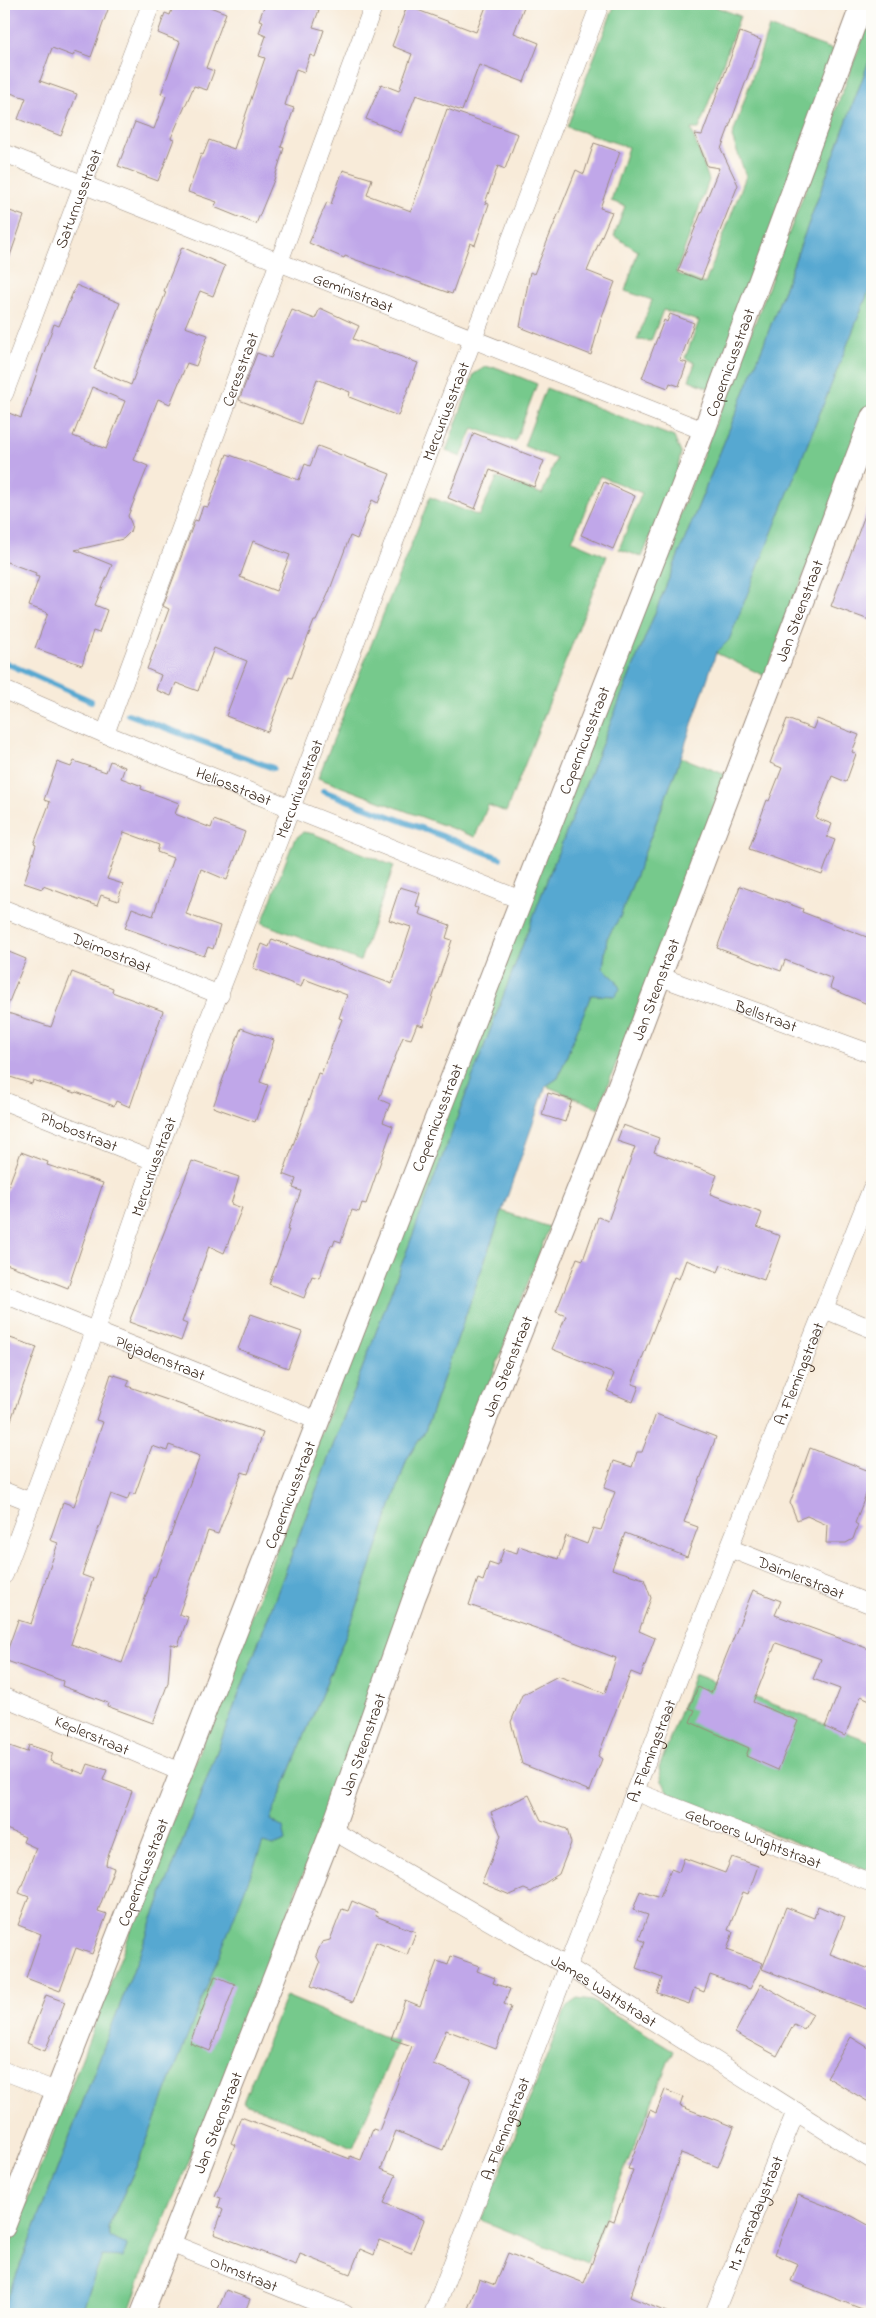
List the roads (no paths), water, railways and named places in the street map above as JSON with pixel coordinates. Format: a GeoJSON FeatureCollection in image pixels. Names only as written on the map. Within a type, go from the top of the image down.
{"type":"FeatureCollection","features":[{"type":"Feature","properties":{"kind":"street","name":"Saturnusstraat"},"geometry":{"type":"LineString","coordinates":[[4,394],[151,4]]}},
{"type":"Feature","properties":{"kind":"street","name":"Ceresstraat"},"geometry":{"type":"LineString","coordinates":[[105,734],[374,4]]}},
{"type":"Feature","properties":{"kind":"street","name":"Mercuriusstraat"},"geometry":{"type":"LineString","coordinates":[[4,1575],[95,1331],[154,1161],[473,339],[600,4]]}},
{"type":"Feature","properties":{"kind":"street","name":"Copernicusstraat"},"geometry":{"type":"LineString","coordinates":[[4,2227],[704,431],[862,4]]}},
{"type":"Feature","properties":{"kind":"street","name":"Geministraat"},"geometry":{"type":"LineString","coordinates":[[4,153],[704,431]]}},
{"type":"Feature","properties":{"kind":"street","name":"Jan Steenstraat"},"geometry":{"type":"LineString","coordinates":[[142,2314],[332,1830],[414,1598],[604,1127],[872,417]]}},
{"type":"Feature","properties":{"kind":"street","name":"Heliosstraat"},"geometry":{"type":"LineString","coordinates":[[4,690],[105,734],[521,900]]}},
{"type":"Feature","properties":{"kind":"street","name":"Deimostraat"},"geometry":{"type":"LineString","coordinates":[[4,909],[220,995]]}},
{"type":"Feature","properties":{"kind":"street","name":"Bellstraat"},"geometry":{"type":"LineString","coordinates":[[661,977],[872,1054]]}},
{"type":"Feature","properties":{"kind":"street","name":"Phobostraat"},"geometry":{"type":"LineString","coordinates":[[4,1101],[154,1161]]}},
{"type":"Feature","properties":{"kind":"street","name":"A. Flemingstraat"},"geometry":{"type":"LineString","coordinates":[[433,2314],[466,2224],[568,1968],[729,1548],[872,1188]]}},
{"type":"Feature","properties":{"kind":"street","name":"Plejadenstraat"},"geometry":{"type":"LineString","coordinates":[[4,1294],[318,1421]]}},
{"type":"Feature","properties":{"kind":"street"},"geometry":{"type":"LineString","coordinates":[[824,1309],[872,1329]]}},
{"type":"Feature","properties":{"kind":"street"},"geometry":{"type":"LineString","coordinates":[[4,1491],[31,1502]]}},
{"type":"Feature","properties":{"kind":"street","name":"Daimlerstraat"},"geometry":{"type":"LineString","coordinates":[[729,1548],[872,1605]]}},
{"type":"Feature","properties":{"kind":"street","name":"Keplerstraat"},"geometry":{"type":"LineString","coordinates":[[4,1697],[181,1772]]}},
{"type":"Feature","properties":{"kind":"street","name":"Gebroers Wrightstraat"},"geometry":{"type":"LineString","coordinates":[[636,1792],[872,1883]]}},
{"type":"Feature","properties":{"kind":"street","name":"James Wattstraat"},"geometry":{"type":"LineString","coordinates":[[332,1830],[568,1968],[872,2160]]}},
{"type":"Feature","properties":{"kind":"street"},"geometry":{"type":"LineString","coordinates":[[4,2071],[56,2091]]}},
{"type":"Feature","properties":{"kind":"street","name":"M. Farradaystraat"},"geometry":{"type":"LineString","coordinates":[[714,2314],[796,2111]]}},
{"type":"Feature","properties":{"kind":"street","name":"Ohmstraat"},"geometry":{"type":"LineString","coordinates":[[170,2243],[346,2314]]}},
{"type":"Feature","properties":{"kind":"water"},"geometry":{"type":"Polygon","coordinates":[[[872,53],[872,283],[729,640],[716,653],[681,757],[620,917],[607,938],[603,968],[616,980],[620,989],[615,996],[591,995],[558,1078],[546,1086],[425,1431],[407,1459],[356,1610],[270,1820],[283,1828],[286,1841],[273,1846],[263,1843],[138,2163],[108,2227],[109,2236],[127,2246],[123,2257],[102,2256],[81,2314],[4,2314],[4,2308],[549,875],[763,346],[872,53]]]}},
{"type":"Feature","properties":{"kind":"waterway"},"geometry":{"type":"LineString","coordinates":[[4,662],[91,701]]}},
{"type":"Feature","properties":{"kind":"waterway"},"geometry":{"type":"LineString","coordinates":[[128,714],[273,768]]}},
{"type":"Feature","properties":{"kind":"waterway"},"geometry":{"type":"LineString","coordinates":[[323,791],[500,858]]}}]}
